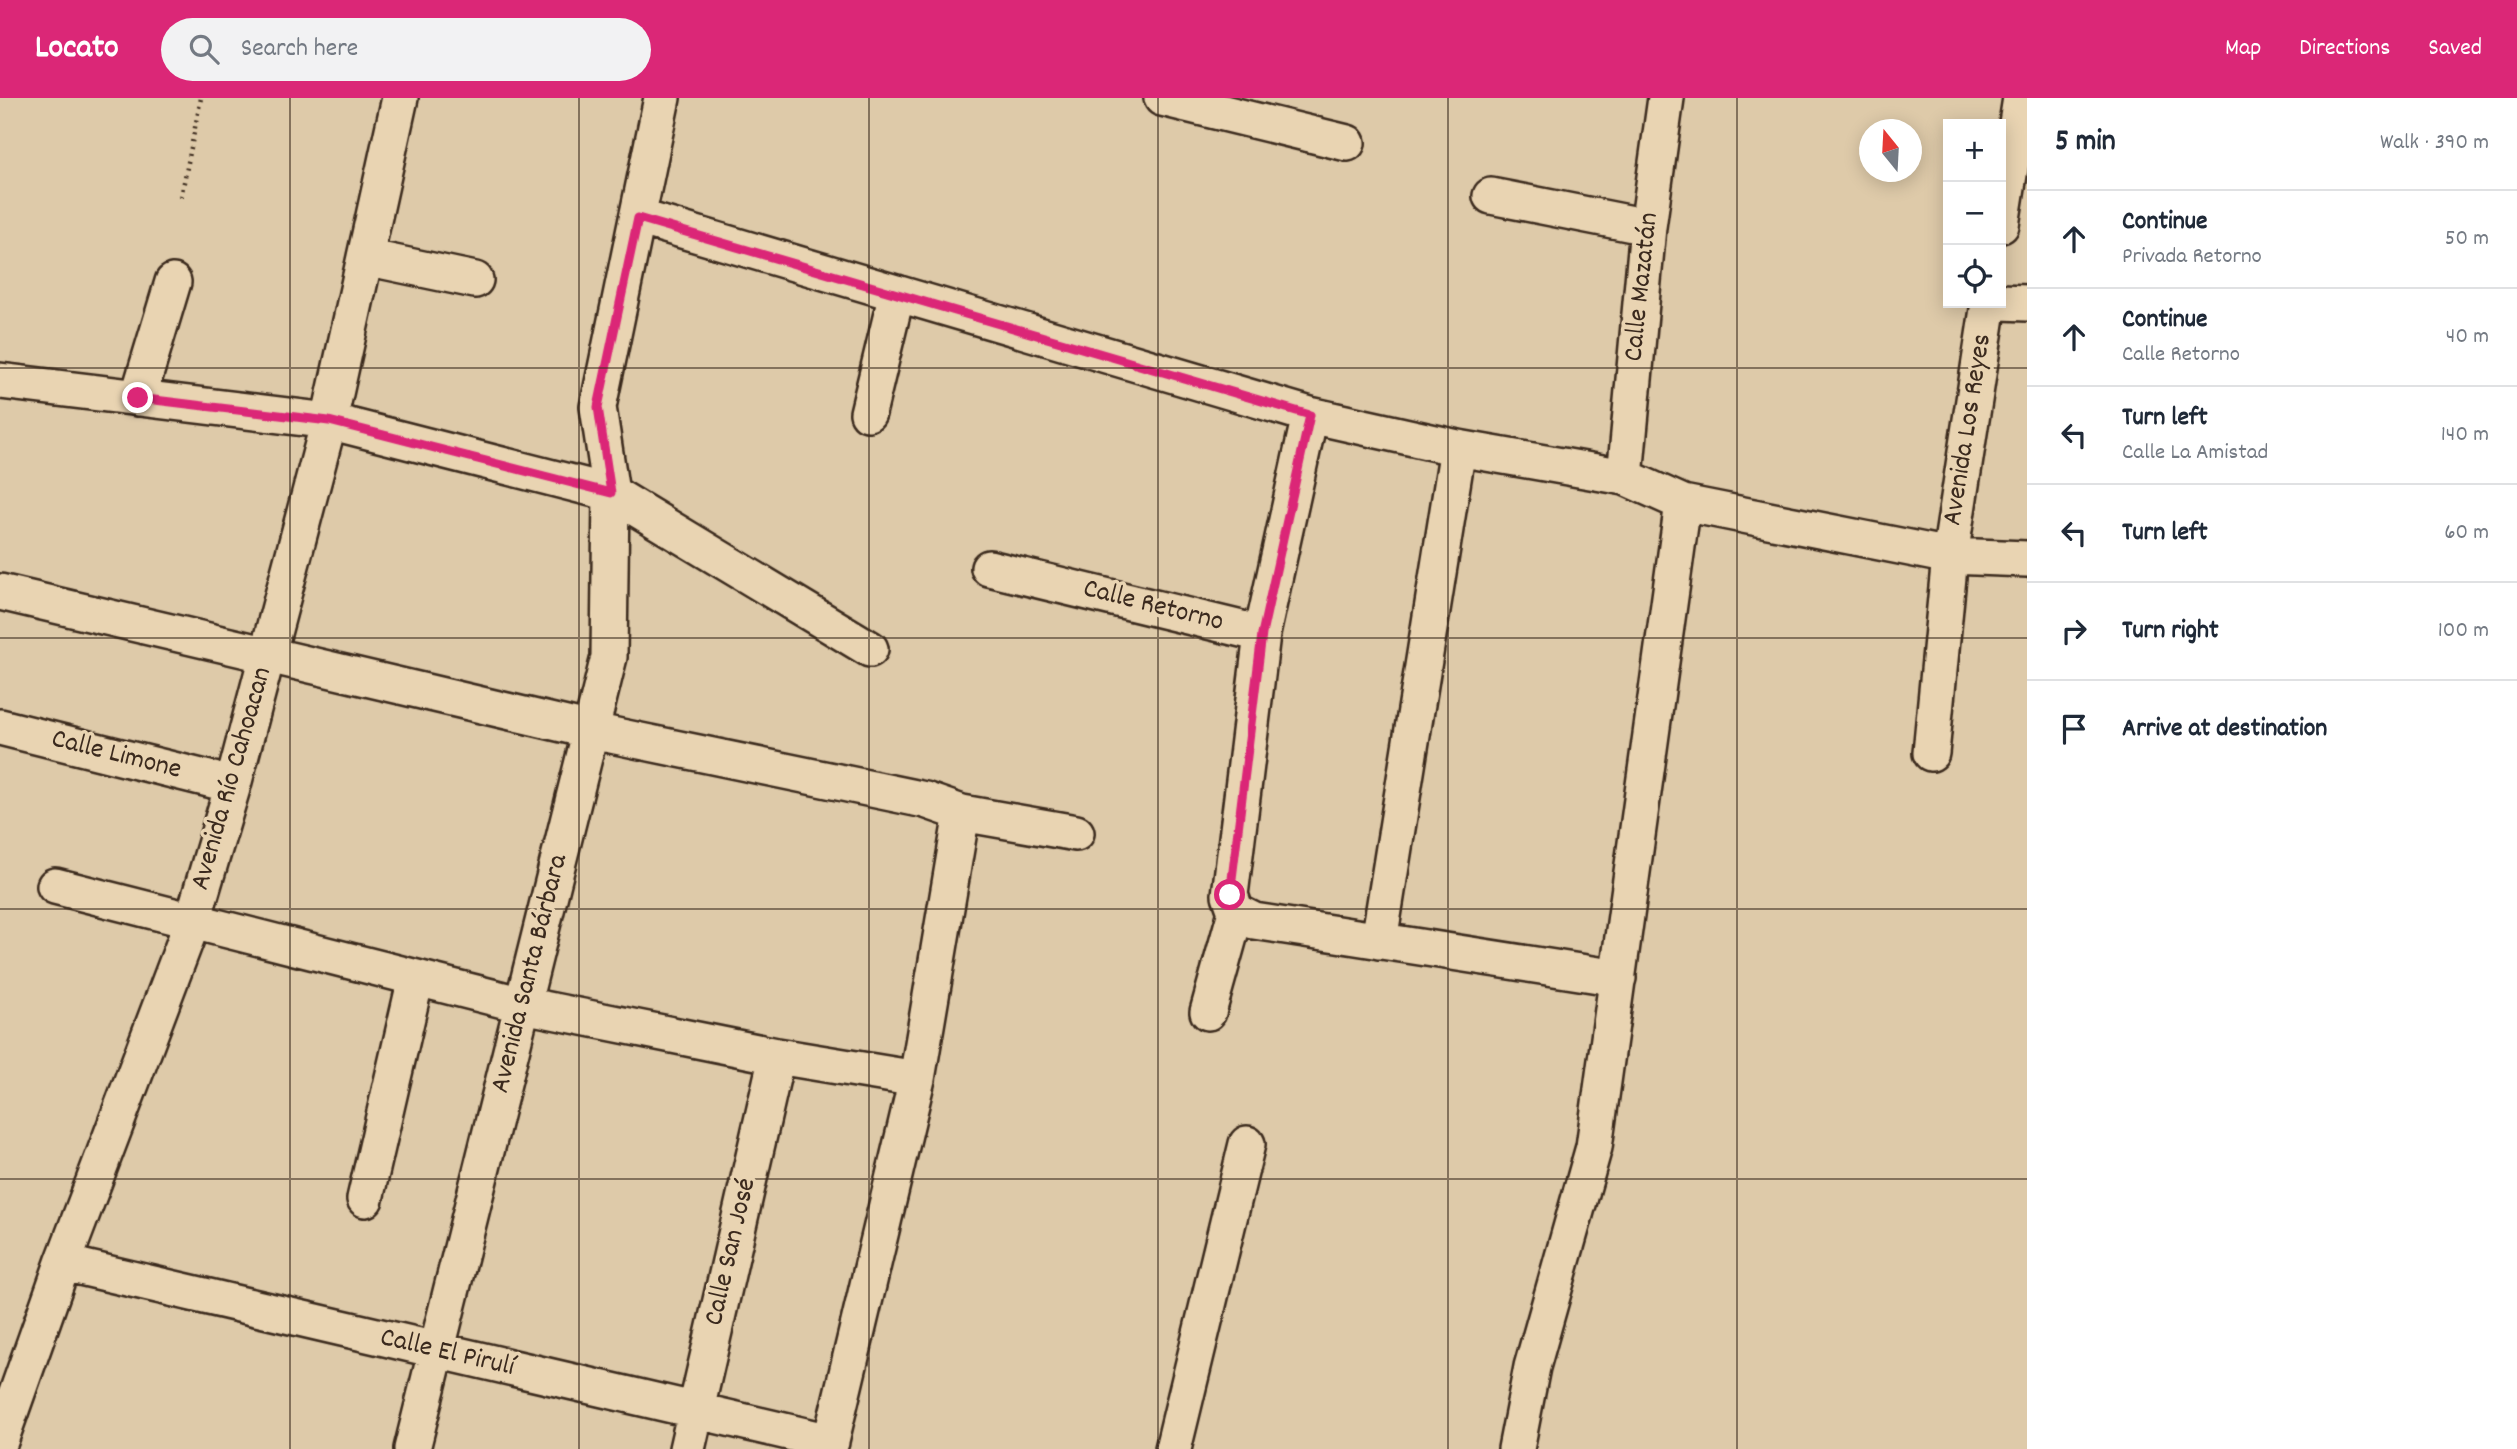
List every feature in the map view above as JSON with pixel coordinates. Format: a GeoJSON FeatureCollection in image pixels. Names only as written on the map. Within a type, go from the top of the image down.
{"type":"FeatureCollection","features":[{"type":"Feature","properties":{"kind":"street","name":"Avenida Río Cahoacan"},"geometry":{"type":"LineString","coordinates":[[0,1441],[63,1263],[192,923],[233,785],[329,421],[400,98]]}},
{"type":"Feature","properties":{"kind":"street","name":"Avenida Santa Bárbara"},"geometry":{"type":"LineString","coordinates":[[412,1449],[593,731],[609,657],[611,493],[598,407],[662,98]]}},
{"type":"Feature","properties":{"kind":"street"},"geometry":{"type":"LineString","coordinates":[[1162,98],[1347,143]]}},
{"type":"Feature","properties":{"kind":"street","name":"Calle Mazatán"},"geometry":{"type":"LineString","coordinates":[[1625,477],[1648,227],[1666,98]]}},
{"type":"Feature","properties":{"kind":"street"},"geometry":{"type":"LineString","coordinates":[[2006,193],[2021,98]]}},
{"type":"Feature","properties":{"kind":"street"},"geometry":{"type":"LineString","coordinates":[[1491,196],[1648,227]]}},
{"type":"Feature","properties":{"kind":"street"},"geometry":{"type":"LineString","coordinates":[[638,218],[1310,415],[1458,448],[1625,477],[1682,503],[1950,556],[2027,559]]}},
{"type":"Feature","properties":{"kind":"street"},"geometry":{"type":"LineString","coordinates":[[365,257],[475,280]]}},
{"type":"Feature","properties":{"kind":"street"},"geometry":{"type":"LineString","coordinates":[[138,398],[173,282]]}},
{"type":"Feature","properties":{"kind":"street"},"geometry":{"type":"LineString","coordinates":[[868,413],[897,293]]}},
{"type":"Feature","properties":{"kind":"street"},"geometry":{"type":"LineString","coordinates":[[2006,302],[2027,303]]}},
{"type":"Feature","properties":{"kind":"street","name":"Avenida Los Reyes"},"geometry":{"type":"LineString","coordinates":[[1931,753],[1950,556],[1988,308]]}},
{"type":"Feature","properties":{"kind":"street"},"geometry":{"type":"LineString","coordinates":[[0,381],[329,421],[611,493],[870,649]]}},
{"type":"Feature","properties":{"kind":"street","name":"Calle Retorno"},"geometry":{"type":"LineString","coordinates":[[989,568],[1262,634],[1310,415]]}},
{"type":"Feature","properties":{"kind":"street"},"geometry":{"type":"LineString","coordinates":[[1378,941],[1458,448]]}},
{"type":"Feature","properties":{"kind":"street"},"geometry":{"type":"LineString","coordinates":[[1516,1449],[1532,1367],[1594,1147],[1682,503]]}},
{"type":"Feature","properties":{"kind":"street"},"geometry":{"type":"LineString","coordinates":[[0,592],[593,731],[925,800],[962,813],[1076,833]]}},
{"type":"Feature","properties":{"kind":"street"},"geometry":{"type":"LineString","coordinates":[[1208,1012],[1236,912],[1230,895],[1262,634]]}},
{"type":"Feature","properties":{"kind":"street","name":"Calle Limone"},"geometry":{"type":"LineString","coordinates":[[0,727],[233,785]]}},
{"type":"Feature","properties":{"kind":"street"},"geometry":{"type":"LineString","coordinates":[[830,1445],[917,1079],[962,813]]}},
{"type":"Feature","properties":{"kind":"street"},"geometry":{"type":"LineString","coordinates":[[55,886],[523,1005],[777,1056],[917,1079]]}},
{"type":"Feature","properties":{"kind":"street"},"geometry":{"type":"LineString","coordinates":[[1236,912],[1254,921],[1618,978]]}},
{"type":"Feature","properties":{"kind":"street"},"geometry":{"type":"LineString","coordinates":[[365,1199],[416,978]]}},
{"type":"Feature","properties":{"kind":"street","name":"Calle San José"},"geometry":{"type":"LineString","coordinates":[[687,1449],[777,1056]]}},
{"type":"Feature","properties":{"kind":"street"},"geometry":{"type":"LineString","coordinates":[[1172,1449],[1247,1144]]}},
{"type":"Feature","properties":{"kind":"street","name":"Calle El Pirulí"},"geometry":{"type":"LineString","coordinates":[[63,1263],[696,1411],[830,1445]]}},
{"type":"Feature","properties":{"kind":"path"},"geometry":{"type":"LineString","coordinates":[[181,197],[201,98]]}},
{"type":"Feature","properties":{"kind":"route"},"geometry":{"type":"LineString","coordinates":[[138,398],[329,421],[611,493],[598,407],[638,218],[1310,415],[1262,634],[1230,895]]}}]}
